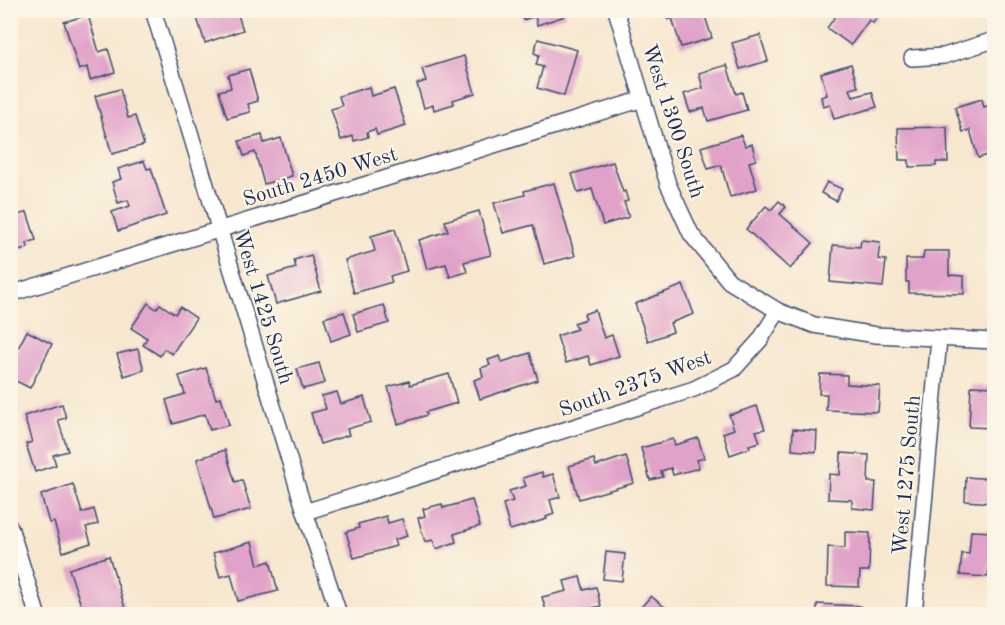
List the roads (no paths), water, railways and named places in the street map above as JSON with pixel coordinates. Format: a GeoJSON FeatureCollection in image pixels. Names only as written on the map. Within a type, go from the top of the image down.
{"type":"FeatureCollection","features":[{"type":"Feature","properties":{"kind":"street","name":"West 1425 South"},"geometry":{"type":"LineString","coordinates":[[153,10],[305,512],[339,615]]}},
{"type":"Feature","properties":{"kind":"street","name":"West 1300 South"},"geometry":{"type":"LineString","coordinates":[[616,10],[668,184],[691,234],[729,281],[778,311]]}},
{"type":"Feature","properties":{"kind":"street"},"geometry":{"type":"LineString","coordinates":[[912,58],[944,56],[994,40]]}},
{"type":"Feature","properties":{"kind":"street","name":"South 2450 West"},"geometry":{"type":"LineString","coordinates":[[10,294],[643,99]]}},
{"type":"Feature","properties":{"kind":"street"},"geometry":{"type":"LineString","coordinates":[[778,311],[814,325],[876,335],[994,341]]}},
{"type":"Feature","properties":{"kind":"street","name":"South 2375 West"},"geometry":{"type":"LineString","coordinates":[[305,512],[694,389],[734,369],[760,340],[778,311]]}},
{"type":"Feature","properties":{"kind":"street","name":"West 1275 South"},"geometry":{"type":"LineString","coordinates":[[914,615],[939,339]]}},
{"type":"Feature","properties":{"kind":"street"},"geometry":{"type":"LineString","coordinates":[[10,527],[38,615]]}}]}
